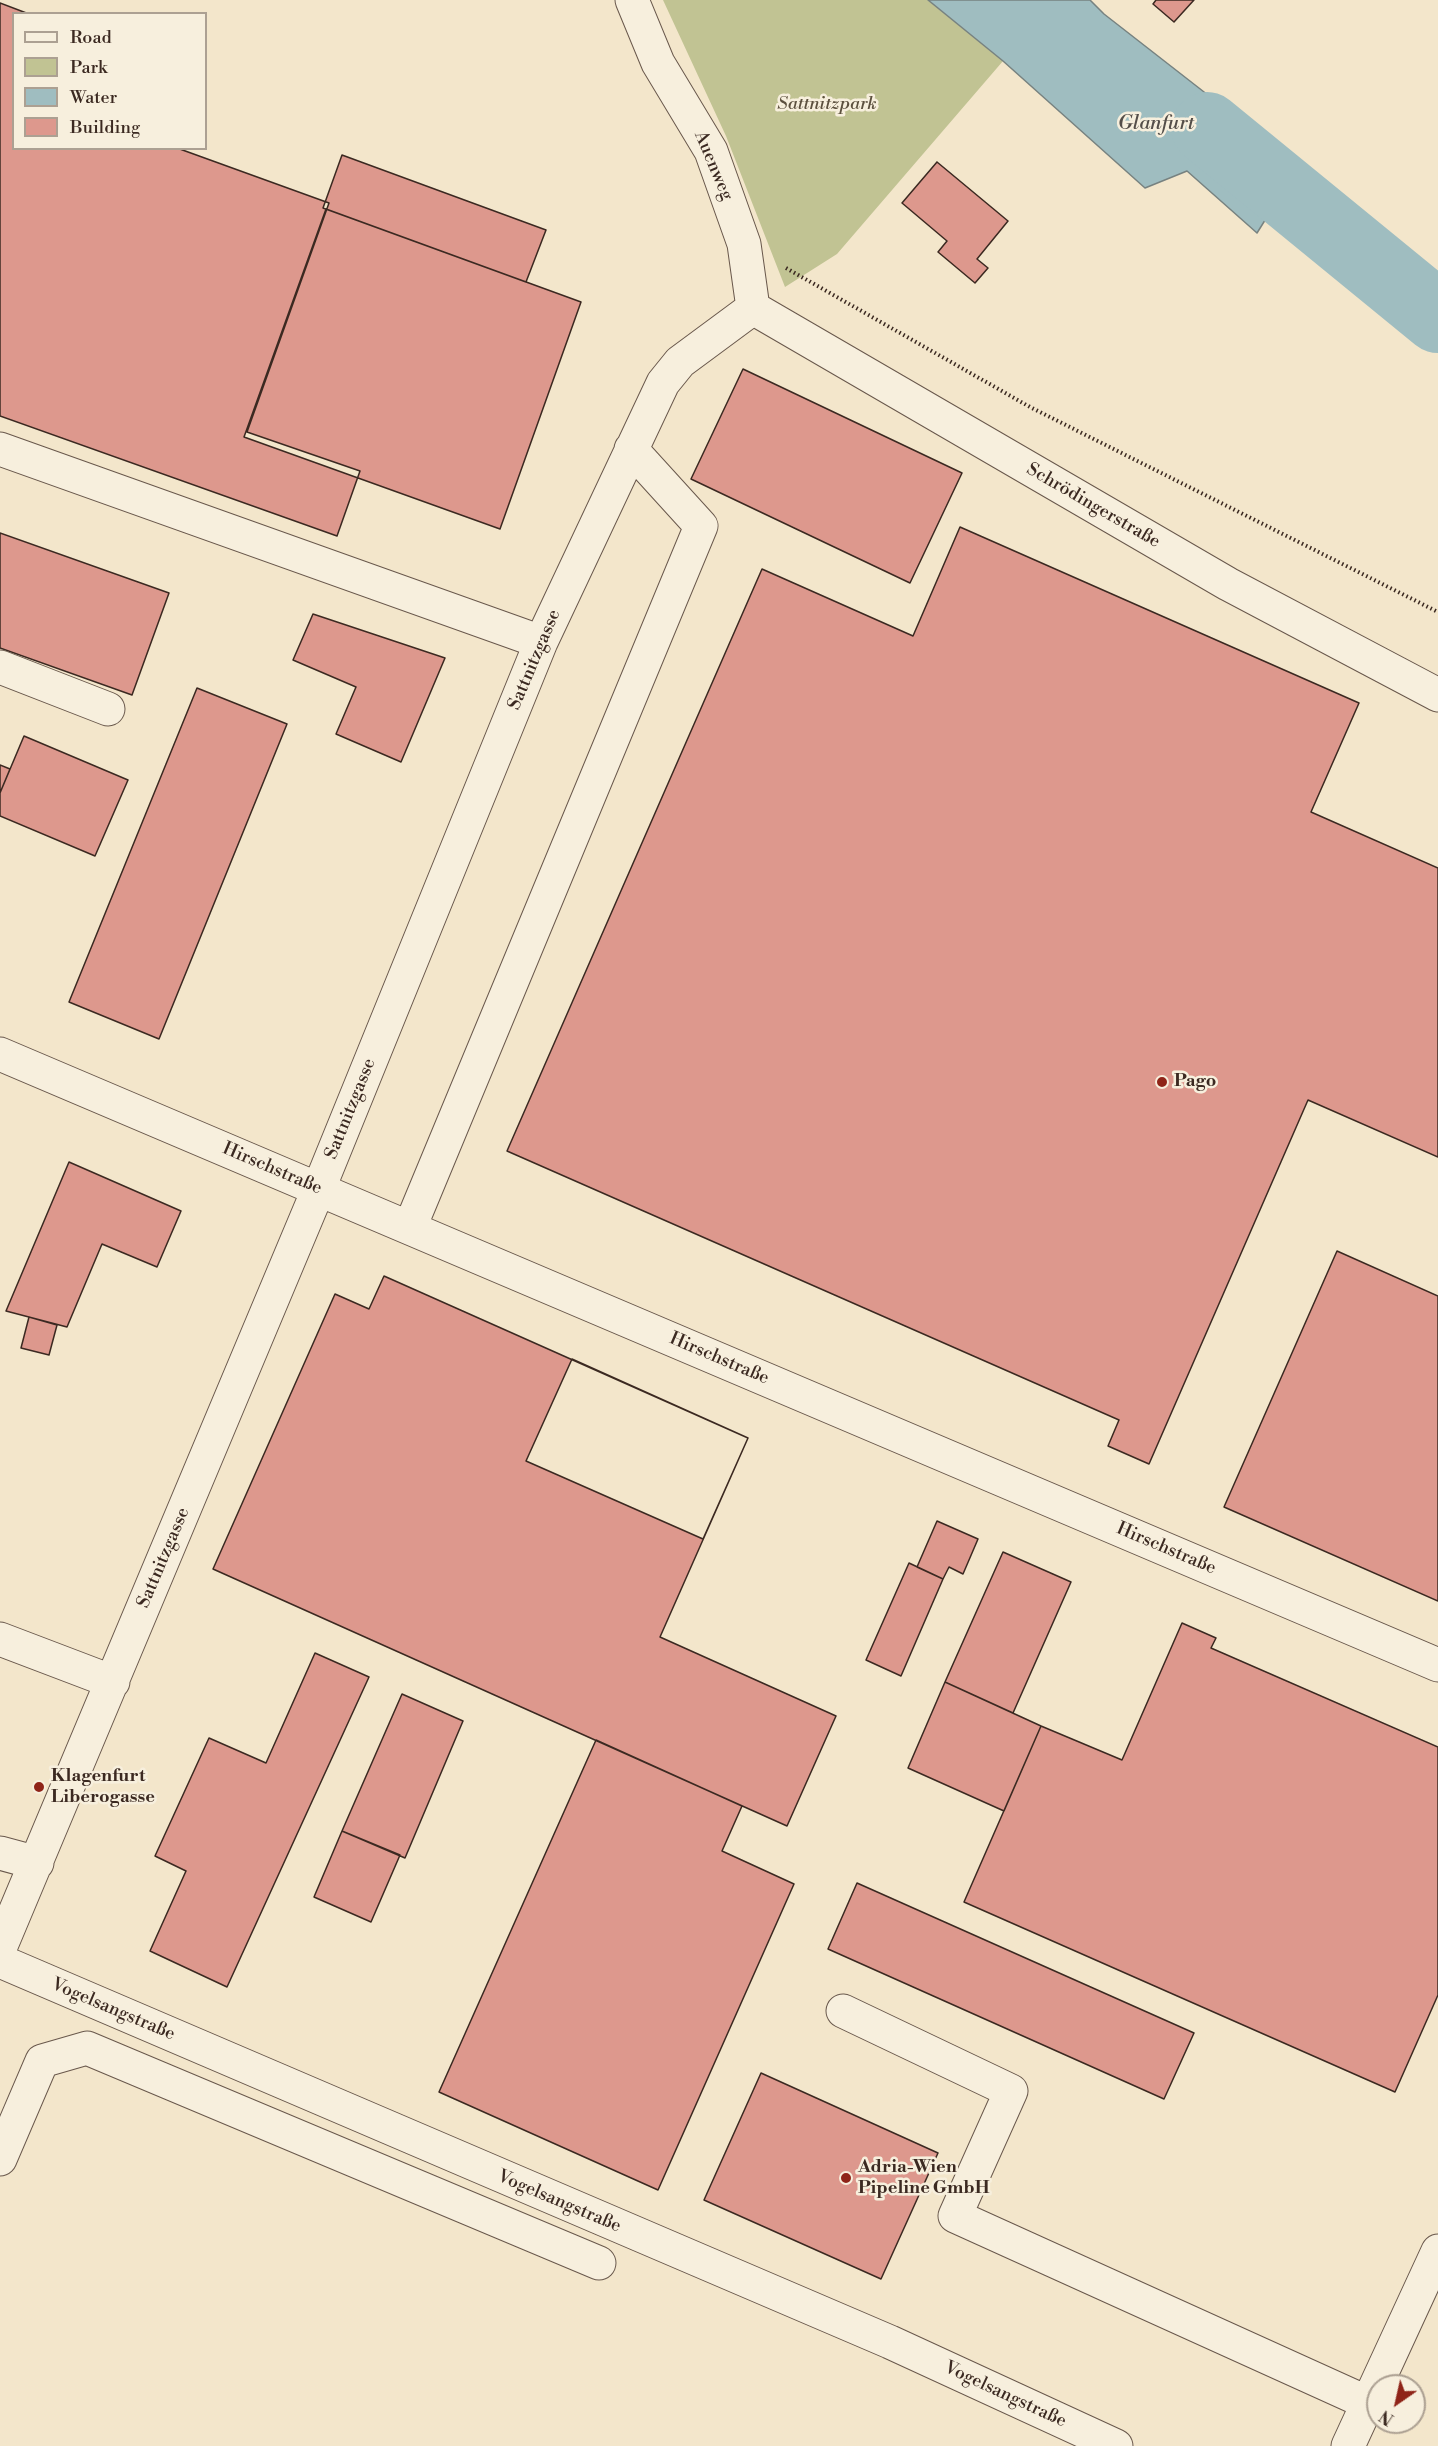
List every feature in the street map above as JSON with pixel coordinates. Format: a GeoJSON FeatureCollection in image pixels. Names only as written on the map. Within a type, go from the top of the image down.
{"type":"FeatureCollection","features":[{"type":"Feature","properties":{"kind":"street","name":"Auenweg"},"geometry":{"type":"LineString","coordinates":[[632,0],[658,63],[711,152],[744,244],[753,308]]}},
{"type":"Feature","properties":{"kind":"street","name":"Sattnitzgasse"},"geometry":{"type":"LineString","coordinates":[[0,1948],[319,1188],[541,642],[663,383],[680,362],[753,308]]}},
{"type":"Feature","properties":{"kind":"street","name":"Schrödingerstraße"},"geometry":{"type":"LineString","coordinates":[[753,308],[1228,584],[1438,695]]}},
{"type":"Feature","properties":{"kind":"street"},"geometry":{"type":"LineString","coordinates":[[0,449],[541,642]]}},
{"type":"Feature","properties":{"kind":"street"},"geometry":{"type":"LineString","coordinates":[[410,1227],[701,526],[631,449]]}},
{"type":"Feature","properties":{"kind":"street"},"geometry":{"type":"LineString","coordinates":[[0,667],[108,710]]}},
{"type":"Feature","properties":{"kind":"street","name":"Hirschstraße"},"geometry":{"type":"LineString","coordinates":[[0,1054],[1438,1665]]}},
{"type":"Feature","properties":{"kind":"street"},"geometry":{"type":"LineString","coordinates":[[0,1639],[113,1682]]}},
{"type":"Feature","properties":{"kind":"street"},"geometry":{"type":"LineString","coordinates":[[0,1853],[37,1863]]}},
{"type":"Feature","properties":{"kind":"street","name":"Vogelsangstraße"},"geometry":{"type":"LineString","coordinates":[[0,1961],[890,2343],[1116,2446]]}},
{"type":"Feature","properties":{"kind":"street"},"geometry":{"type":"LineString","coordinates":[[843,2011],[1011,2091],[955,2216],[1366,2402]]}},
{"type":"Feature","properties":{"kind":"street"},"geometry":{"type":"LineString","coordinates":[[0,2159],[42,2061],[87,2048],[599,2263]]}},
{"type":"Feature","properties":{"kind":"street"},"geometry":{"type":"LineString","coordinates":[[1381,2374],[1438,2251]]}},
{"type":"Feature","properties":{"kind":"street"},"geometry":{"type":"LineString","coordinates":[[1348,2446],[1366,2407]]}},
{"type":"Feature","properties":{"kind":"path"},"geometry":{"type":"LineString","coordinates":[[744,244],[1030,407],[1438,612]]}},
{"type":"Feature","properties":{"kind":"green space","name":"Sattnitzpark"},"geometry":{"type":"Polygon","coordinates":[[[663,0],[928,0],[1003,61],[837,254],[785,287],[726,136],[663,0]]]}},
{"type":"Feature","properties":{"kind":"water","name":"Glanfurt"},"geometry":{"type":"Polygon","coordinates":[[[928,0],[1090,0],[1104,14],[1299,166],[1257,233],[1187,171],[1145,188],[1003,61],[928,0]]]}},
{"type":"Feature","properties":{"kind":"building"},"geometry":{"type":"Polygon","coordinates":[[[1156,0],[1194,0],[1174,22],[1153,4],[1156,0]]]}},
{"type":"Feature","properties":{"kind":"building"},"geometry":{"type":"Polygon","coordinates":[[[0,3],[24,12],[12,12],[12,150],[183,150],[329,203],[247,432],[360,471],[337,536],[0,416],[0,3]]]}},
{"type":"Feature","properties":{"kind":"building"},"geometry":{"type":"Polygon","coordinates":[[[342,155],[546,230],[526,282],[323,208],[342,155]]]}},
{"type":"Feature","properties":{"kind":"building"},"geometry":{"type":"Polygon","coordinates":[[[937,162],[1008,221],[977,259],[988,268],[975,283],[938,252],[947,241],[902,203],[937,162]]]}},
{"type":"Feature","properties":{"kind":"building"},"geometry":{"type":"Polygon","coordinates":[[[326,209],[581,302],[500,529],[244,437],[326,209]]]}},
{"type":"Feature","properties":{"kind":"building"},"geometry":{"type":"Polygon","coordinates":[[[743,369],[962,473],[910,583],[691,479],[743,369]]]}},
{"type":"Feature","properties":{"kind":"building"},"geometry":{"type":"Polygon","coordinates":[[[960,527],[1359,703],[1311,812],[1438,868],[1438,1157],[1308,1100],[1149,1464],[1108,1446],[1119,1420],[507,1151],[762,569],[913,636],[960,527]]]}},
{"type":"Feature","properties":{"kind":"building"},"geometry":{"type":"Polygon","coordinates":[[[0,533],[169,593],[132,695],[0,648],[0,533]]]}},
{"type":"Feature","properties":{"kind":"building"},"geometry":{"type":"Polygon","coordinates":[[[313,614],[445,658],[401,762],[336,734],[356,687],[293,660],[313,614]]]}},
{"type":"Feature","properties":{"kind":"building"},"geometry":{"type":"Polygon","coordinates":[[[197,688],[287,724],[159,1039],[69,1002],[197,688]]]}},
{"type":"Feature","properties":{"kind":"building"},"geometry":{"type":"Polygon","coordinates":[[[24,736],[128,780],[95,856],[0,816],[0,793],[24,736]]]}},
{"type":"Feature","properties":{"kind":"building"},"geometry":{"type":"Polygon","coordinates":[[[0,765],[10,769],[0,793],[0,765]]]}},
{"type":"Feature","properties":{"kind":"building"},"geometry":{"type":"Polygon","coordinates":[[[69,1162],[181,1211],[157,1267],[102,1244],[67,1327],[6,1311],[69,1162]]]}},
{"type":"Feature","properties":{"kind":"building"},"geometry":{"type":"Polygon","coordinates":[[[1337,1251],[1438,1296],[1438,1601],[1224,1507],[1337,1251]]]}},
{"type":"Feature","properties":{"kind":"building"},"geometry":{"type":"Polygon","coordinates":[[[384,1276],[748,1438],[660,1637],[836,1716],[787,1826],[213,1569],[335,1294],[369,1309],[384,1276]]]}},
{"type":"Feature","properties":{"kind":"building"},"geometry":{"type":"Polygon","coordinates":[[[29,1317],[57,1325],[49,1355],[21,1348],[29,1317]]]}},
{"type":"Feature","properties":{"kind":"building"},"geometry":{"type":"Polygon","coordinates":[[[572,1359],[748,1438],[703,1539],[526,1461],[572,1359]]]}},
{"type":"Feature","properties":{"kind":"building"},"geometry":{"type":"Polygon","coordinates":[[[937,1521],[978,1539],[963,1574],[949,1567],[943,1579],[917,1567],[937,1521]]]}},
{"type":"Feature","properties":{"kind":"building"},"geometry":{"type":"Polygon","coordinates":[[[1003,1552],[1071,1582],[1013,1713],[945,1682],[1003,1552]]]}},
{"type":"Feature","properties":{"kind":"building"},"geometry":{"type":"Polygon","coordinates":[[[909,1563],[943,1579],[901,1676],[866,1660],[909,1563]]]}},
{"type":"Feature","properties":{"kind":"building"},"geometry":{"type":"Polygon","coordinates":[[[1182,1623],[1216,1638],[1211,1648],[1438,1747],[1438,1995],[1395,2092],[964,1902],[1041,1726],[1122,1760],[1182,1623]]]}},
{"type":"Feature","properties":{"kind":"building"},"geometry":{"type":"Polygon","coordinates":[[[315,1653],[369,1677],[227,1987],[150,1951],[186,1871],[155,1856],[209,1738],[266,1763],[315,1653]]]}},
{"type":"Feature","properties":{"kind":"building"},"geometry":{"type":"Polygon","coordinates":[[[945,1682],[1041,1726],[1004,1811],[908,1768],[945,1682]]]}},
{"type":"Feature","properties":{"kind":"building"},"geometry":{"type":"Polygon","coordinates":[[[402,1694],[463,1721],[405,1858],[342,1831],[402,1694]]]}},
{"type":"Feature","properties":{"kind":"building"},"geometry":{"type":"Polygon","coordinates":[[[596,1740],[742,1806],[722,1851],[794,1884],[658,2190],[439,2092],[596,1740]]]}},
{"type":"Feature","properties":{"kind":"building"},"geometry":{"type":"Polygon","coordinates":[[[342,1831],[400,1855],[371,1922],[314,1897],[342,1831]]]}},
{"type":"Feature","properties":{"kind":"building"},"geometry":{"type":"Polygon","coordinates":[[[857,1883],[1194,2033],[1164,2099],[828,1949],[857,1883]]]}},
{"type":"Feature","properties":{"kind":"building"},"geometry":{"type":"Polygon","coordinates":[[[761,2073],[938,2153],[881,2279],[704,2200],[761,2073]]]}},
{"type":"Feature","properties":{"kind":"waterway","name":"Glanfurt"},"geometry":{"type":"LineString","coordinates":[[1207,128],[1438,317]]}},
{"type":"Feature","properties":{"kind":"place","name":"Pago"},"geometry":{"type":"Point","coordinates":[1162,1082]}},
{"type":"Feature","properties":{"kind":"place","name":"Klagenfurt Liberogasse"},"geometry":{"type":"Point","coordinates":[39,1787]}},
{"type":"Feature","properties":{"kind":"place","name":"Adria-Wien Pipeline GmbH"},"geometry":{"type":"Point","coordinates":[846,2178]}}]}
